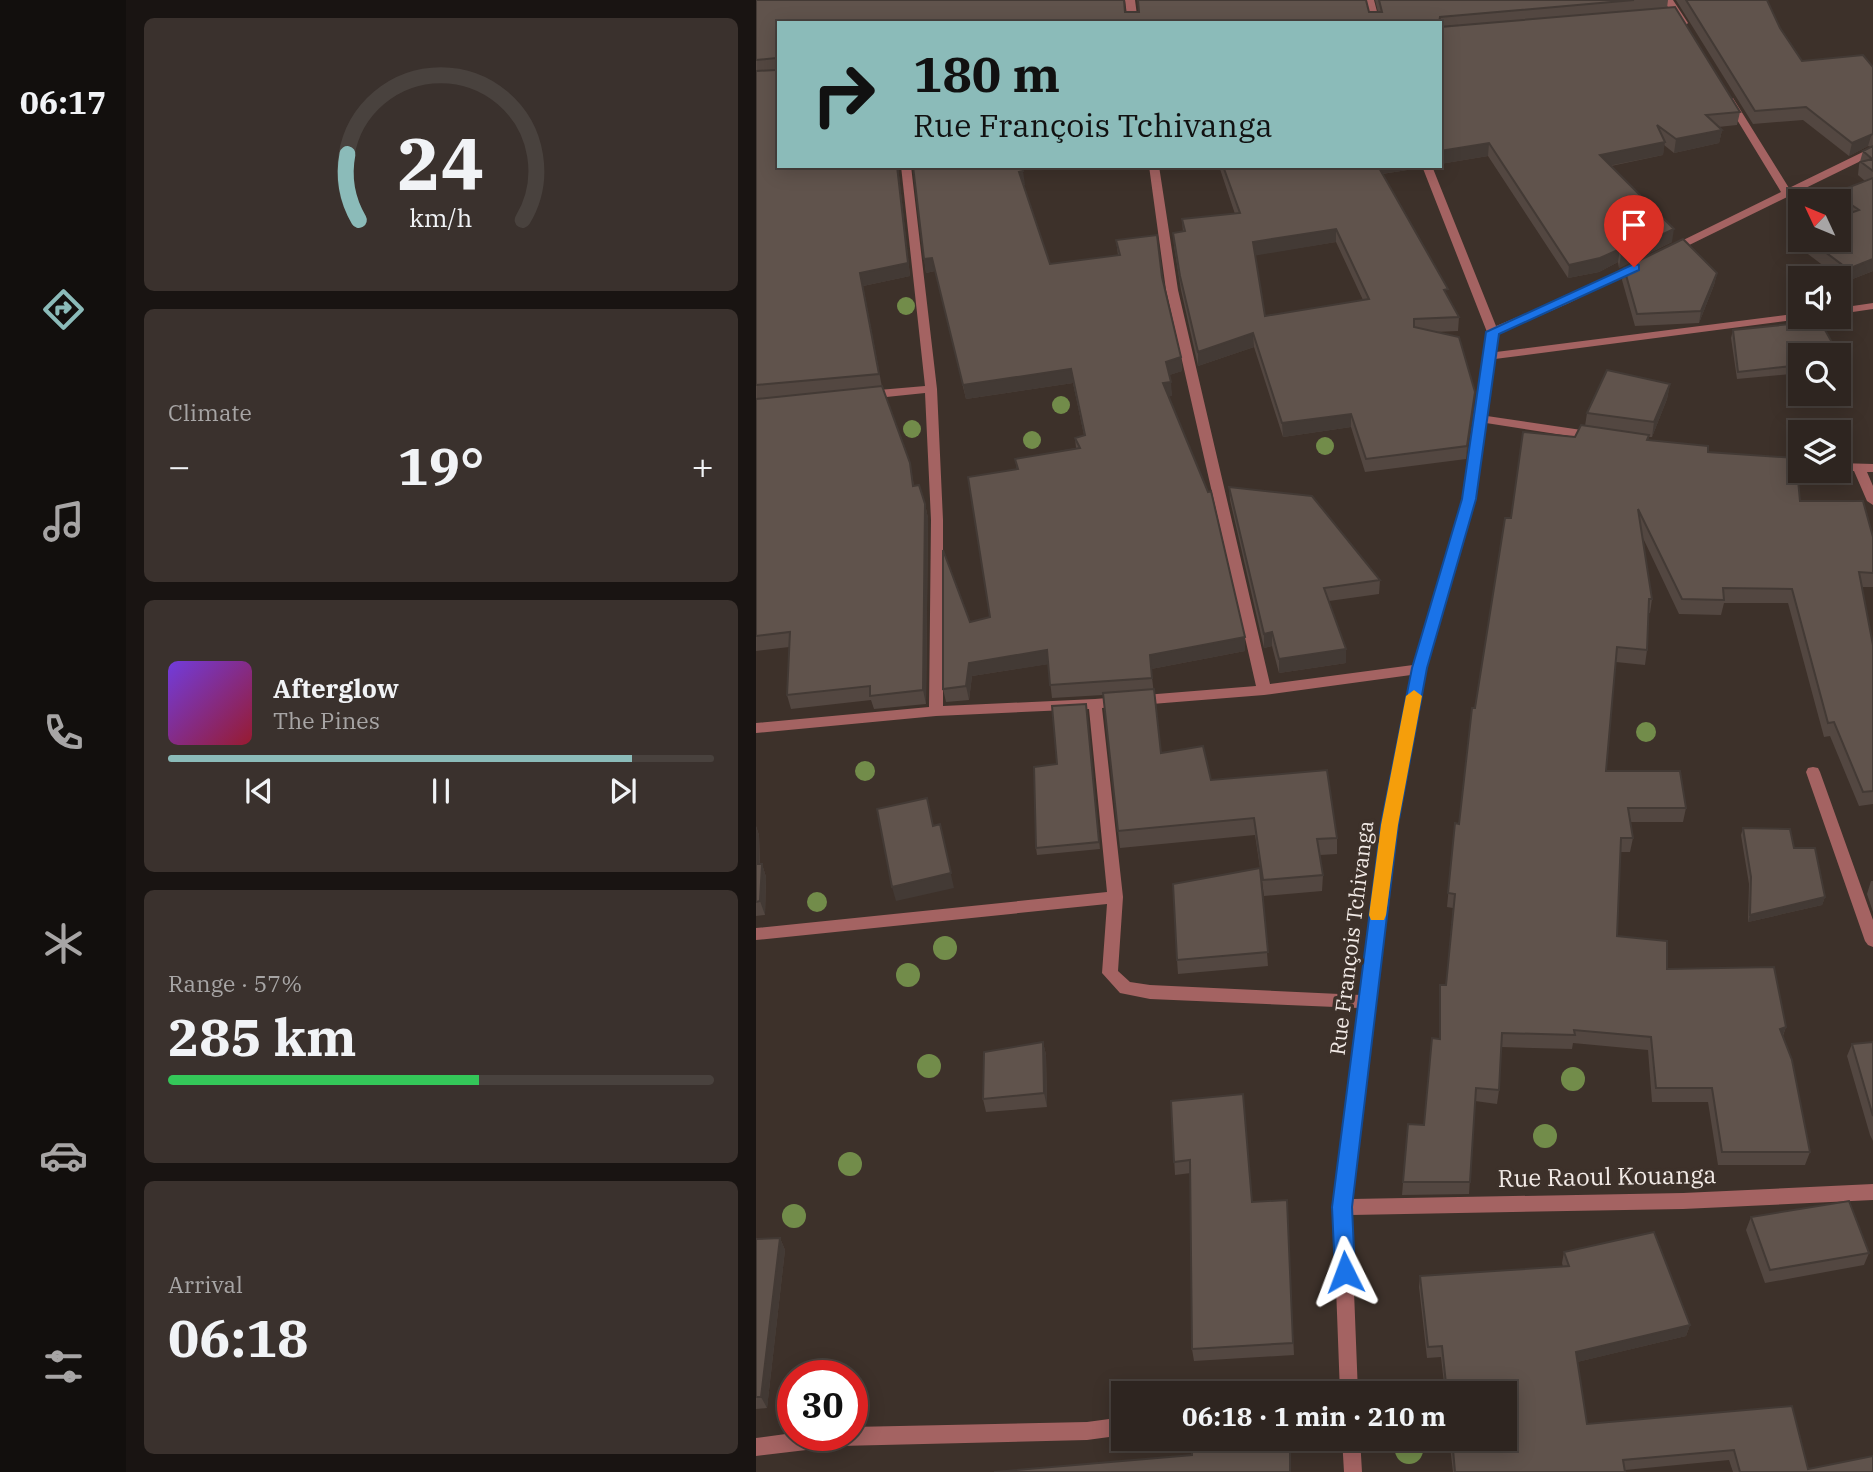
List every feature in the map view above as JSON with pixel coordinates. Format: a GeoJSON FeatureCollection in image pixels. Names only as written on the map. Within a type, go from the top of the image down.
{"type":"FeatureCollection","features":[{"type":"Feature","properties":{"kind":"street"},"geometry":{"type":"LineString","coordinates":[[1130,0],[1133,21]]}},
{"type":"Feature","properties":{"kind":"street"},"geometry":{"type":"LineString","coordinates":[[1369,0],[1374,21]]}},
{"type":"Feature","properties":{"kind":"street"},"geometry":{"type":"LineString","coordinates":[[1668,0],[1692,38]]}},
{"type":"Feature","properties":{"kind":"street"},"geometry":{"type":"LineString","coordinates":[[1664,15],[1677,14]]}},
{"type":"Feature","properties":{"kind":"street"},"geometry":{"type":"LineString","coordinates":[[1721,85],[1786,191]]}},
{"type":"Feature","properties":{"kind":"street"},"geometry":{"type":"LineString","coordinates":[[1493,332],[1565,301],[1786,191],[1873,151]]}},
{"type":"Feature","properties":{"kind":"street"},"geometry":{"type":"LineString","coordinates":[[905,168],[932,389],[937,520],[936,711]]}},
{"type":"Feature","properties":{"kind":"street"},"geometry":{"type":"LineString","coordinates":[[1154,168],[1172,290],[1264,690]]}},
{"type":"Feature","properties":{"kind":"street","name":"Rue François Tchivanga"},"geometry":{"type":"LineString","coordinates":[[1349,1381],[1342,1207],[1390,825],[1419,668],[1469,499],[1493,332],[1428,168]]}},
{"type":"Feature","properties":{"kind":"street"},"geometry":{"type":"LineString","coordinates":[[1851,309],[1873,306]]}},
{"type":"Feature","properties":{"kind":"street"},"geometry":{"type":"LineString","coordinates":[[1490,356],[1788,318]]}},
{"type":"Feature","properties":{"kind":"street"},"geometry":{"type":"LineString","coordinates":[[850,397],[932,389]]}},
{"type":"Feature","properties":{"kind":"street"},"geometry":{"type":"LineString","coordinates":[[1481,419],[1614,438]]}},
{"type":"Feature","properties":{"kind":"street"},"geometry":{"type":"LineString","coordinates":[[1851,468],[1873,468]]}},
{"type":"Feature","properties":{"kind":"street"},"geometry":{"type":"LineString","coordinates":[[1859,468],[1873,502]]}},
{"type":"Feature","properties":{"kind":"street"},"geometry":{"type":"LineString","coordinates":[[756,728],[936,711],[1095,704],[1264,690],[1419,668]]}},
{"type":"Feature","properties":{"kind":"street"},"geometry":{"type":"LineString","coordinates":[[1095,704],[1115,897],[1110,973],[1126,988],[1150,992],[1366,1002]]}},
{"type":"Feature","properties":{"kind":"street"},"geometry":{"type":"LineString","coordinates":[[1813,772],[1873,941]]}},
{"type":"Feature","properties":{"kind":"street"},"geometry":{"type":"LineString","coordinates":[[756,934],[1115,897]]}},
{"type":"Feature","properties":{"kind":"street","name":"Rue Raoul Kouanga"},"geometry":{"type":"LineString","coordinates":[[1342,1207],[1683,1201],[1873,1192]]}},
{"type":"Feature","properties":{"kind":"street"},"geometry":{"type":"LineString","coordinates":[[756,1447],[840,1437],[1087,1431],[1111,1428]]}},
{"type":"Feature","properties":{"kind":"street"},"geometry":{"type":"LineString","coordinates":[[1352,1451],[1353,1472]]}},
{"type":"Feature","properties":{"kind":"building"},"geometry":{"type":"Polygon","coordinates":[[[756,0],[1124,0],[1125,12],[1139,12],[1138,0],[1366,0],[1369,12],[1382,12],[1379,0],[1634,0],[1440,17],[1439,21],[777,21],[777,61],[776,58],[756,60],[756,0]]]}},
{"type":"Feature","properties":{"kind":"building"},"geometry":{"type":"Polygon","coordinates":[[[1686,0],[1767,0],[1780,28],[1802,61],[1863,55],[1873,67],[1873,134],[1852,143],[1806,107],[1755,111],[1686,0]]]}},
{"type":"Feature","properties":{"kind":"building"},"geometry":{"type":"Polygon","coordinates":[[[1675,7],[1740,112],[1706,115],[1722,130],[1676,139],[1657,125],[1665,142],[1600,155],[1674,229],[1621,254],[1620,249],[1600,258],[1569,265],[1489,143],[1442,151],[1442,27],[1675,7]]]}},
{"type":"Feature","properties":{"kind":"building"},"geometry":{"type":"Polygon","coordinates":[[[776,70],[777,168],[897,168],[908,263],[860,273],[879,374],[756,385],[756,71],[776,70]]]}},
{"type":"Feature","properties":{"kind":"building"},"geometry":{"type":"Polygon","coordinates":[[[1873,146],[1873,171],[1861,162],[1872,159],[1863,151],[1873,146]]]}},
{"type":"Feature","properties":{"kind":"building"},"geometry":{"type":"Polygon","coordinates":[[[913,168],[1022,168],[1023,171],[1019,172],[1050,264],[1120,255],[1116,240],[1157,235],[1162,277],[1181,357],[1166,362],[1171,382],[1163,383],[1208,492],[1211,491],[1245,637],[1150,655],[1152,678],[1050,685],[1047,650],[969,663],[966,686],[943,689],[943,550],[970,622],[990,617],[968,477],[1018,469],[1015,459],[1080,448],[1075,438],[1085,435],[1071,369],[963,385],[932,258],[924,259],[913,168]]]}},
{"type":"Feature","properties":{"kind":"building"},"geometry":{"type":"Polygon","coordinates":[[[1224,168],[1379,168],[1448,289],[1444,290],[1459,317],[1414,319],[1414,327],[1459,337],[1475,392],[1467,446],[1366,459],[1351,414],[1282,423],[1253,333],[1198,352],[1173,233],[1185,231],[1182,219],[1240,213],[1224,168]],[[1336,229],[1253,242],[1265,316],[1369,299],[1336,229]]]}},
{"type":"Feature","properties":{"kind":"building"},"geometry":{"type":"Polygon","coordinates":[[[1873,178],[1873,259],[1851,268],[1844,266],[1825,252],[1852,252],[1852,212],[1859,210],[1852,205],[1852,189],[1844,189],[1873,178]]]}},
{"type":"Feature","properties":{"kind":"building"},"geometry":{"type":"Polygon","coordinates":[[[1683,239],[1717,273],[1701,311],[1637,314],[1624,268],[1683,239]]]}},
{"type":"Feature","properties":{"kind":"building"},"geometry":{"type":"Polygon","coordinates":[[[1788,324],[1788,329],[1824,329],[1832,343],[1788,343],[1788,366],[1738,372],[1733,330],[1788,324]]]}},
{"type":"Feature","properties":{"kind":"building"},"geometry":{"type":"Polygon","coordinates":[[[1607,370],[1670,384],[1654,422],[1587,413],[1607,370]]]}},
{"type":"Feature","properties":{"kind":"building"},"geometry":{"type":"Polygon","coordinates":[[[882,386],[910,463],[913,486],[919,485],[925,504],[923,690],[870,696],[870,686],[787,695],[790,632],[756,636],[756,399],[882,386]]]}},
{"type":"Feature","properties":{"kind":"building"},"geometry":{"type":"Polygon","coordinates":[[[1581,425],[1649,435],[1647,440],[1708,446],[1708,452],[1788,457],[1788,483],[1798,483],[1800,501],[1863,501],[1873,537],[1873,573],[1859,572],[1873,645],[1873,791],[1863,792],[1834,722],[1828,723],[1792,589],[1723,588],[1724,600],[1682,599],[1638,509],[1652,599],[1649,599],[1647,650],[1617,647],[1606,771],[1680,771],[1686,808],[1628,808],[1633,838],[1621,838],[1617,936],[1667,941],[1667,969],[1774,967],[1786,1027],[1780,1029],[1792,1060],[1810,1152],[1722,1152],[1712,1088],[1656,1088],[1651,1037],[1574,1030],[1575,1035],[1502,1033],[1499,1090],[1476,1088],[1470,1182],[1403,1182],[1408,1124],[1424,1125],[1432,1038],[1440,1039],[1440,985],[1446,985],[1455,894],[1448,893],[1455,823],[1459,824],[1472,708],[1475,708],[1505,518],[1511,518],[1523,432],[1575,437],[1581,425]]]}},
{"type":"Feature","properties":{"kind":"building"},"geometry":{"type":"Polygon","coordinates":[[[1229,487],[1312,496],[1380,580],[1324,588],[1346,649],[1279,659],[1272,632],[1264,634],[1229,487]]]}},
{"type":"Feature","properties":{"kind":"building"},"geometry":{"type":"Polygon","coordinates":[[[1154,689],[1161,753],[1203,746],[1211,780],[1327,770],[1337,838],[1317,839],[1323,875],[1263,880],[1254,818],[1118,831],[1103,693],[1154,689]]]}},
{"type":"Feature","properties":{"kind":"building"},"geometry":{"type":"Polygon","coordinates":[[[1086,704],[1099,842],[1036,848],[1034,767],[1057,764],[1052,706],[1086,704]]]}},
{"type":"Feature","properties":{"kind":"building"},"geometry":{"type":"Polygon","coordinates":[[[927,798],[933,826],[940,824],[951,873],[892,887],[877,809],[927,798]]]}},
{"type":"Feature","properties":{"kind":"building"},"geometry":{"type":"Polygon","coordinates":[[[1743,828],[1790,829],[1794,848],[1815,848],[1825,897],[1750,915],[1751,877],[1743,828]]]}},
{"type":"Feature","properties":{"kind":"building"},"geometry":{"type":"Polygon","coordinates":[[[756,864],[762,864],[760,901],[756,902],[756,864]]]}},
{"type":"Feature","properties":{"kind":"building"},"geometry":{"type":"Polygon","coordinates":[[[1260,868],[1268,952],[1177,960],[1173,884],[1260,868]]]}},
{"type":"Feature","properties":{"kind":"building"},"geometry":{"type":"Polygon","coordinates":[[[1043,1042],[1044,1093],[983,1099],[984,1052],[1043,1042]]]}},
{"type":"Feature","properties":{"kind":"building"},"geometry":{"type":"Polygon","coordinates":[[[1873,1042],[1873,1116],[1852,1044],[1873,1042]]]}},
{"type":"Feature","properties":{"kind":"building"},"geometry":{"type":"Polygon","coordinates":[[[1243,1094],[1252,1202],[1287,1200],[1293,1343],[1192,1349],[1190,1160],[1174,1162],[1171,1101],[1243,1094]]]}},
{"type":"Feature","properties":{"kind":"building"},"geometry":{"type":"Polygon","coordinates":[[[1849,1201],[1869,1253],[1770,1270],[1751,1217],[1849,1201]]]}},
{"type":"Feature","properties":{"kind":"building"},"geometry":{"type":"Polygon","coordinates":[[[1654,1232],[1690,1325],[1576,1352],[1587,1424],[1792,1406],[1808,1469],[1873,1456],[1873,1472],[1740,1472],[1734,1450],[1623,1460],[1625,1472],[1455,1472],[1453,1451],[1517,1451],[1517,1381],[1446,1381],[1442,1346],[1428,1347],[1420,1276],[1569,1266],[1564,1252],[1654,1232]]]}},
{"type":"Feature","properties":{"kind":"building"},"geometry":{"type":"Polygon","coordinates":[[[780,1238],[761,1397],[756,1397],[756,1239],[780,1238]]]}},
{"type":"Feature","properties":{"kind":"building"},"geometry":{"type":"Polygon","coordinates":[[[1192,1451],[1290,1451],[1290,1472],[994,1472],[1192,1455],[1192,1451]]]}},
{"type":"Feature","properties":{"kind":"slow traffic"},"geometry":{"type":"LineString","coordinates":[[1377,915],[1390,825],[1414,696]]}},
{"type":"Feature","properties":{"kind":"route"},"geometry":{"type":"LineString","coordinates":[[1345,1272],[1342,1207],[1390,825],[1419,668],[1469,499],[1493,332],[1634,267]]}}]}
